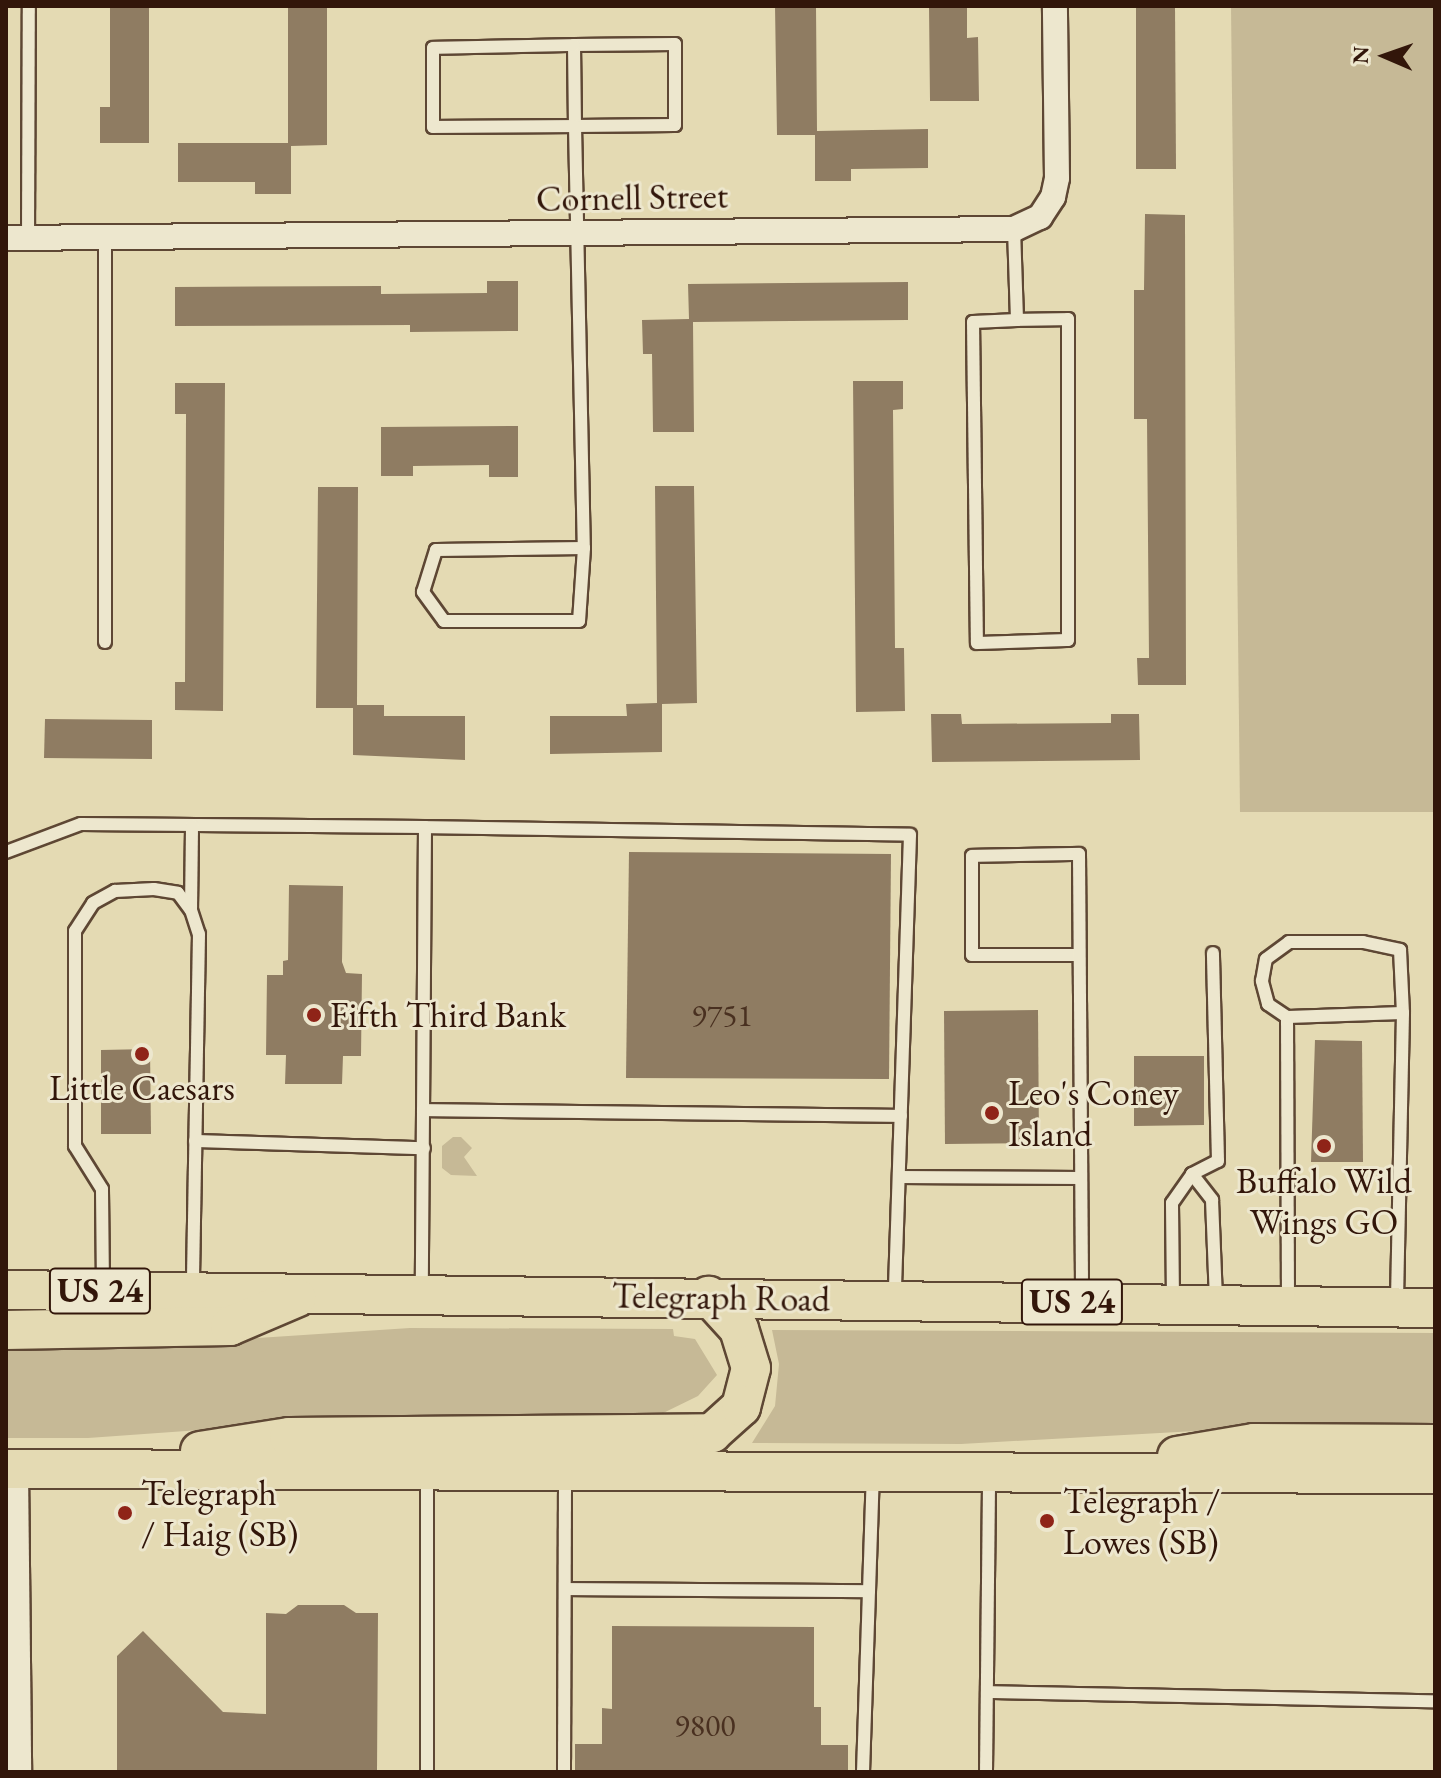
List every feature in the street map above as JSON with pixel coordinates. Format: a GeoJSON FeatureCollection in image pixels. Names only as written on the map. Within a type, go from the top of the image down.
{"type":"FeatureCollection","features":[{"type":"Feature","properties":{"kind":"main road","name":"Telegraph Road"},"geometry":{"type":"LineString","coordinates":[[6,1290],[313,1290],[1435,1308]]}},
{"type":"Feature","properties":{"kind":"main road"},"geometry":{"type":"LineString","coordinates":[[6,1330],[230,1326],[313,1290]]}},
{"type":"Feature","properties":{"kind":"main road"},"geometry":{"type":"LineString","coordinates":[[82,1469],[289,1437],[712,1433],[741,1407],[751,1368],[739,1329],[709,1296]]}},
{"type":"Feature","properties":{"kind":"main road"},"geometry":{"type":"LineString","coordinates":[[1125,1472],[1201,1448],[1254,1443],[1435,1444]]}},
{"type":"Feature","properties":{"kind":"main road"},"geometry":{"type":"LineString","coordinates":[[11,1469],[1435,1474]]}},
{"type":"Feature","properties":{"kind":"street"},"geometry":{"type":"LineString","coordinates":[[1014,229],[1040,217],[1053,197],[1057,178],[1055,6]]}},
{"type":"Feature","properties":{"kind":"street","name":"Cornell Street"},"geometry":{"type":"LineString","coordinates":[[17,238],[1014,229]]}},
{"type":"Feature","properties":{"kind":"street"},"geometry":{"type":"LineString","coordinates":[[11,1469],[19,1772]]}},
{"type":"Feature","properties":{"kind":"lane"},"geometry":{"type":"LineString","coordinates":[[17,238],[29,6]]}},
{"type":"Feature","properties":{"kind":"lane"},"geometry":{"type":"LineString","coordinates":[[675,44],[675,125],[575,126],[433,127],[433,48],[675,44]]}},
{"type":"Feature","properties":{"kind":"lane"},"geometry":{"type":"LineString","coordinates":[[574,45],[581,233],[584,548],[579,621],[444,621],[423,592],[436,550],[584,548]]}},
{"type":"Feature","properties":{"kind":"lane"},"geometry":{"type":"LineString","coordinates":[[1014,229],[1017,320]]}},
{"type":"Feature","properties":{"kind":"lane"},"geometry":{"type":"LineString","coordinates":[[105,238],[105,642]]}},
{"type":"Feature","properties":{"kind":"lane"},"geometry":{"type":"LineString","coordinates":[[1068,319],[1068,640],[977,643],[973,322],[1017,320],[1068,319]]}},
{"type":"Feature","properties":{"kind":"lane"},"geometry":{"type":"LineString","coordinates":[[6,852],[81,824],[910,835],[895,1299]]}},
{"type":"Feature","properties":{"kind":"lane"},"geometry":{"type":"LineString","coordinates":[[191,910],[192,825]]}},
{"type":"Feature","properties":{"kind":"lane"},"geometry":{"type":"LineString","coordinates":[[422,1294],[425,827]]}},
{"type":"Feature","properties":{"kind":"lane"},"geometry":{"type":"LineString","coordinates":[[1079,955],[972,955],[972,856],[1079,854],[1082,1303]]}},
{"type":"Feature","properties":{"kind":"lane"},"geometry":{"type":"LineString","coordinates":[[103,1291],[102,1189],[75,1146],[75,931],[93,903],[115,891],[178,893],[191,910],[199,934],[193,1291]]}},
{"type":"Feature","properties":{"kind":"lane"},"geometry":{"type":"LineString","coordinates":[[1397,1308],[1403,1013],[1400,950],[1363,942],[1289,942],[1266,959],[1262,981],[1268,1004],[1287,1017],[1403,1013]]}},
{"type":"Feature","properties":{"kind":"lane"},"geometry":{"type":"LineString","coordinates":[[1173,1303],[1172,1203],[1192,1174],[1218,1161],[1213,953]]}},
{"type":"Feature","properties":{"kind":"lane"},"geometry":{"type":"LineString","coordinates":[[1287,1017],[1288,1306]]}},
{"type":"Feature","properties":{"kind":"lane"},"geometry":{"type":"LineString","coordinates":[[423,1110],[901,1116]]}},
{"type":"Feature","properties":{"kind":"lane"},"geometry":{"type":"LineString","coordinates":[[195,1141],[424,1148]]}},
{"type":"Feature","properties":{"kind":"lane"},"geometry":{"type":"LineString","coordinates":[[1192,1174],[1212,1200],[1216,1304]]}},
{"type":"Feature","properties":{"kind":"lane"},"geometry":{"type":"LineString","coordinates":[[899,1177],[1081,1178]]}},
{"type":"Feature","properties":{"kind":"lane"},"geometry":{"type":"LineString","coordinates":[[427,1470],[427,1772]]}},
{"type":"Feature","properties":{"kind":"lane"},"geometry":{"type":"LineString","coordinates":[[564,1772],[565,1471]]}},
{"type":"Feature","properties":{"kind":"lane"},"geometry":{"type":"LineString","coordinates":[[863,1772],[874,1472]]}},
{"type":"Feature","properties":{"kind":"lane"},"geometry":{"type":"LineString","coordinates":[[986,1772],[989,1472]]}},
{"type":"Feature","properties":{"kind":"lane"},"geometry":{"type":"LineString","coordinates":[[567,1589],[869,1591]]}},
{"type":"Feature","properties":{"kind":"lane"},"geometry":{"type":"LineString","coordinates":[[987,1692],[1435,1701]]}},
{"type":"Feature","properties":{"kind":"shaded area"},"geometry":{"type":"Polygon","coordinates":[[[1231,6],[1435,6],[1435,812],[1240,812],[1231,6]]]}},
{"type":"Feature","properties":{"kind":"shaded area"},"geometry":{"type":"Polygon","coordinates":[[[453,1137],[461,1137],[472,1148],[464,1157],[477,1176],[451,1175],[442,1168],[442,1146],[453,1137]]]}},
{"type":"Feature","properties":{"kind":"shaded area"},"geometry":{"type":"Polygon","coordinates":[[[410,1328],[673,1329],[674,1336],[695,1339],[717,1375],[698,1396],[655,1417],[285,1424],[88,1438],[6,1438],[6,1342],[165,1344],[410,1328]]]}},
{"type":"Feature","properties":{"kind":"shaded area"},"geometry":{"type":"Polygon","coordinates":[[[772,1330],[1435,1333],[1435,1431],[1232,1429],[961,1444],[752,1443],[775,1406],[779,1364],[772,1330]]]}},
{"type":"Feature","properties":{"kind":"building"},"geometry":{"type":"Polygon","coordinates":[[[110,6],[149,6],[149,143],[100,143],[100,107],[110,107],[110,6]]]}},
{"type":"Feature","properties":{"kind":"building"},"geometry":{"type":"Polygon","coordinates":[[[288,6],[327,6],[327,145],[291,146],[291,194],[255,194],[255,182],[178,182],[178,143],[288,143],[288,6]]]}},
{"type":"Feature","properties":{"kind":"building"},"geometry":{"type":"Polygon","coordinates":[[[775,6],[816,6],[817,131],[928,129],[928,168],[851,169],[851,181],[815,181],[815,135],[777,135],[775,6]]]}},
{"type":"Feature","properties":{"kind":"building"},"geometry":{"type":"Polygon","coordinates":[[[929,6],[967,6],[967,38],[978,37],[979,101],[930,101],[929,6]]]}},
{"type":"Feature","properties":{"kind":"building"},"geometry":{"type":"Polygon","coordinates":[[[1136,6],[1175,6],[1176,169],[1136,169],[1136,6]]]}},
{"type":"Feature","properties":{"kind":"building"},"geometry":{"type":"Polygon","coordinates":[[[1145,214],[1185,215],[1186,685],[1138,685],[1137,658],[1149,658],[1147,419],[1134,419],[1134,290],[1144,290],[1145,214]]]}},
{"type":"Feature","properties":{"kind":"building"},"geometry":{"type":"Polygon","coordinates":[[[487,281],[518,281],[518,331],[410,332],[410,325],[175,326],[175,287],[381,286],[381,294],[487,293],[487,281]]]}},
{"type":"Feature","properties":{"kind":"building"},"geometry":{"type":"Polygon","coordinates":[[[908,282],[908,320],[693,322],[694,432],[653,432],[652,354],[643,354],[642,320],[689,319],[688,284],[908,282]]]}},
{"type":"Feature","properties":{"kind":"building"},"geometry":{"type":"Polygon","coordinates":[[[853,381],[903,381],[903,409],[893,410],[895,648],[904,648],[905,711],[856,712],[853,381]]]}},
{"type":"Feature","properties":{"kind":"building"},"geometry":{"type":"Polygon","coordinates":[[[175,383],[225,383],[223,711],[175,710],[175,682],[185,682],[186,414],[175,414],[175,383]]]}},
{"type":"Feature","properties":{"kind":"building"},"geometry":{"type":"Polygon","coordinates":[[[518,426],[518,477],[489,477],[489,465],[413,466],[413,476],[381,476],[381,427],[518,426]]]}},
{"type":"Feature","properties":{"kind":"building"},"geometry":{"type":"Polygon","coordinates":[[[655,486],[694,486],[697,703],[662,704],[662,752],[550,754],[550,716],[627,716],[626,704],[657,703],[655,486]]]}},
{"type":"Feature","properties":{"kind":"building"},"geometry":{"type":"Polygon","coordinates":[[[318,487],[358,487],[357,705],[384,705],[384,716],[465,716],[465,760],[353,755],[353,708],[316,708],[318,487]]]}},
{"type":"Feature","properties":{"kind":"building"},"geometry":{"type":"Polygon","coordinates":[[[931,714],[961,714],[962,724],[1111,723],[1111,714],[1139,714],[1140,760],[932,762],[931,714]]]}},
{"type":"Feature","properties":{"kind":"building"},"geometry":{"type":"Polygon","coordinates":[[[45,719],[152,720],[152,759],[44,758],[45,719]]]}},
{"type":"Feature","properties":{"kind":"building"},"geometry":{"type":"Polygon","coordinates":[[[629,852],[891,854],[889,1079],[626,1078],[629,852]]]}},
{"type":"Feature","properties":{"kind":"building","name":"Fifth Third Bank"},"geometry":{"type":"Polygon","coordinates":[[[289,885],[343,886],[342,962],[346,973],[362,974],[361,1056],[343,1056],[342,1084],[285,1084],[286,1055],[266,1055],[267,975],[283,975],[283,961],[288,960],[289,885]]]}},
{"type":"Feature","properties":{"kind":"building"},"geometry":{"type":"Polygon","coordinates":[[[1038,1010],[1039,1143],[945,1144],[944,1011],[1038,1010]]]}},
{"type":"Feature","properties":{"kind":"building"},"geometry":{"type":"Polygon","coordinates":[[[1315,1040],[1362,1041],[1363,1162],[1311,1162],[1315,1040]]]}},
{"type":"Feature","properties":{"kind":"building"},"geometry":{"type":"Polygon","coordinates":[[[150,1049],[151,1134],[101,1134],[101,1050],[150,1049]]]}},
{"type":"Feature","properties":{"kind":"building"},"geometry":{"type":"Polygon","coordinates":[[[1134,1056],[1204,1056],[1204,1125],[1134,1126],[1134,1056]]]}},
{"type":"Feature","properties":{"kind":"building"},"geometry":{"type":"Polygon","coordinates":[[[298,1605],[344,1605],[356,1613],[378,1613],[377,1772],[117,1772],[117,1656],[143,1631],[223,1712],[266,1714],[266,1613],[286,1614],[298,1605]]]}},
{"type":"Feature","properties":{"kind":"building"},"geometry":{"type":"Polygon","coordinates":[[[612,1626],[814,1627],[814,1707],[821,1707],[821,1745],[848,1745],[848,1772],[575,1772],[575,1744],[602,1744],[602,1708],[612,1709],[612,1626]]]}},
{"type":"Feature","properties":{"kind":"place","name":"Fifth Third Bank"},"geometry":{"type":"Point","coordinates":[314,1015]}},
{"type":"Feature","properties":{"kind":"place","name":"Little Caesars"},"geometry":{"type":"Point","coordinates":[142,1054]}},
{"type":"Feature","properties":{"kind":"place","name":"Leo's Coney Island"},"geometry":{"type":"Point","coordinates":[992,1113]}},
{"type":"Feature","properties":{"kind":"place","name":"Buffalo Wild Wings GO"},"geometry":{"type":"Point","coordinates":[1324,1146]}},
{"type":"Feature","properties":{"kind":"place","name":"Telegraph / Haig (SB)"},"geometry":{"type":"Point","coordinates":[125,1513]}},
{"type":"Feature","properties":{"kind":"place","name":"Telegraph / Lowes (SB)"},"geometry":{"type":"Point","coordinates":[1047,1521]}}]}
